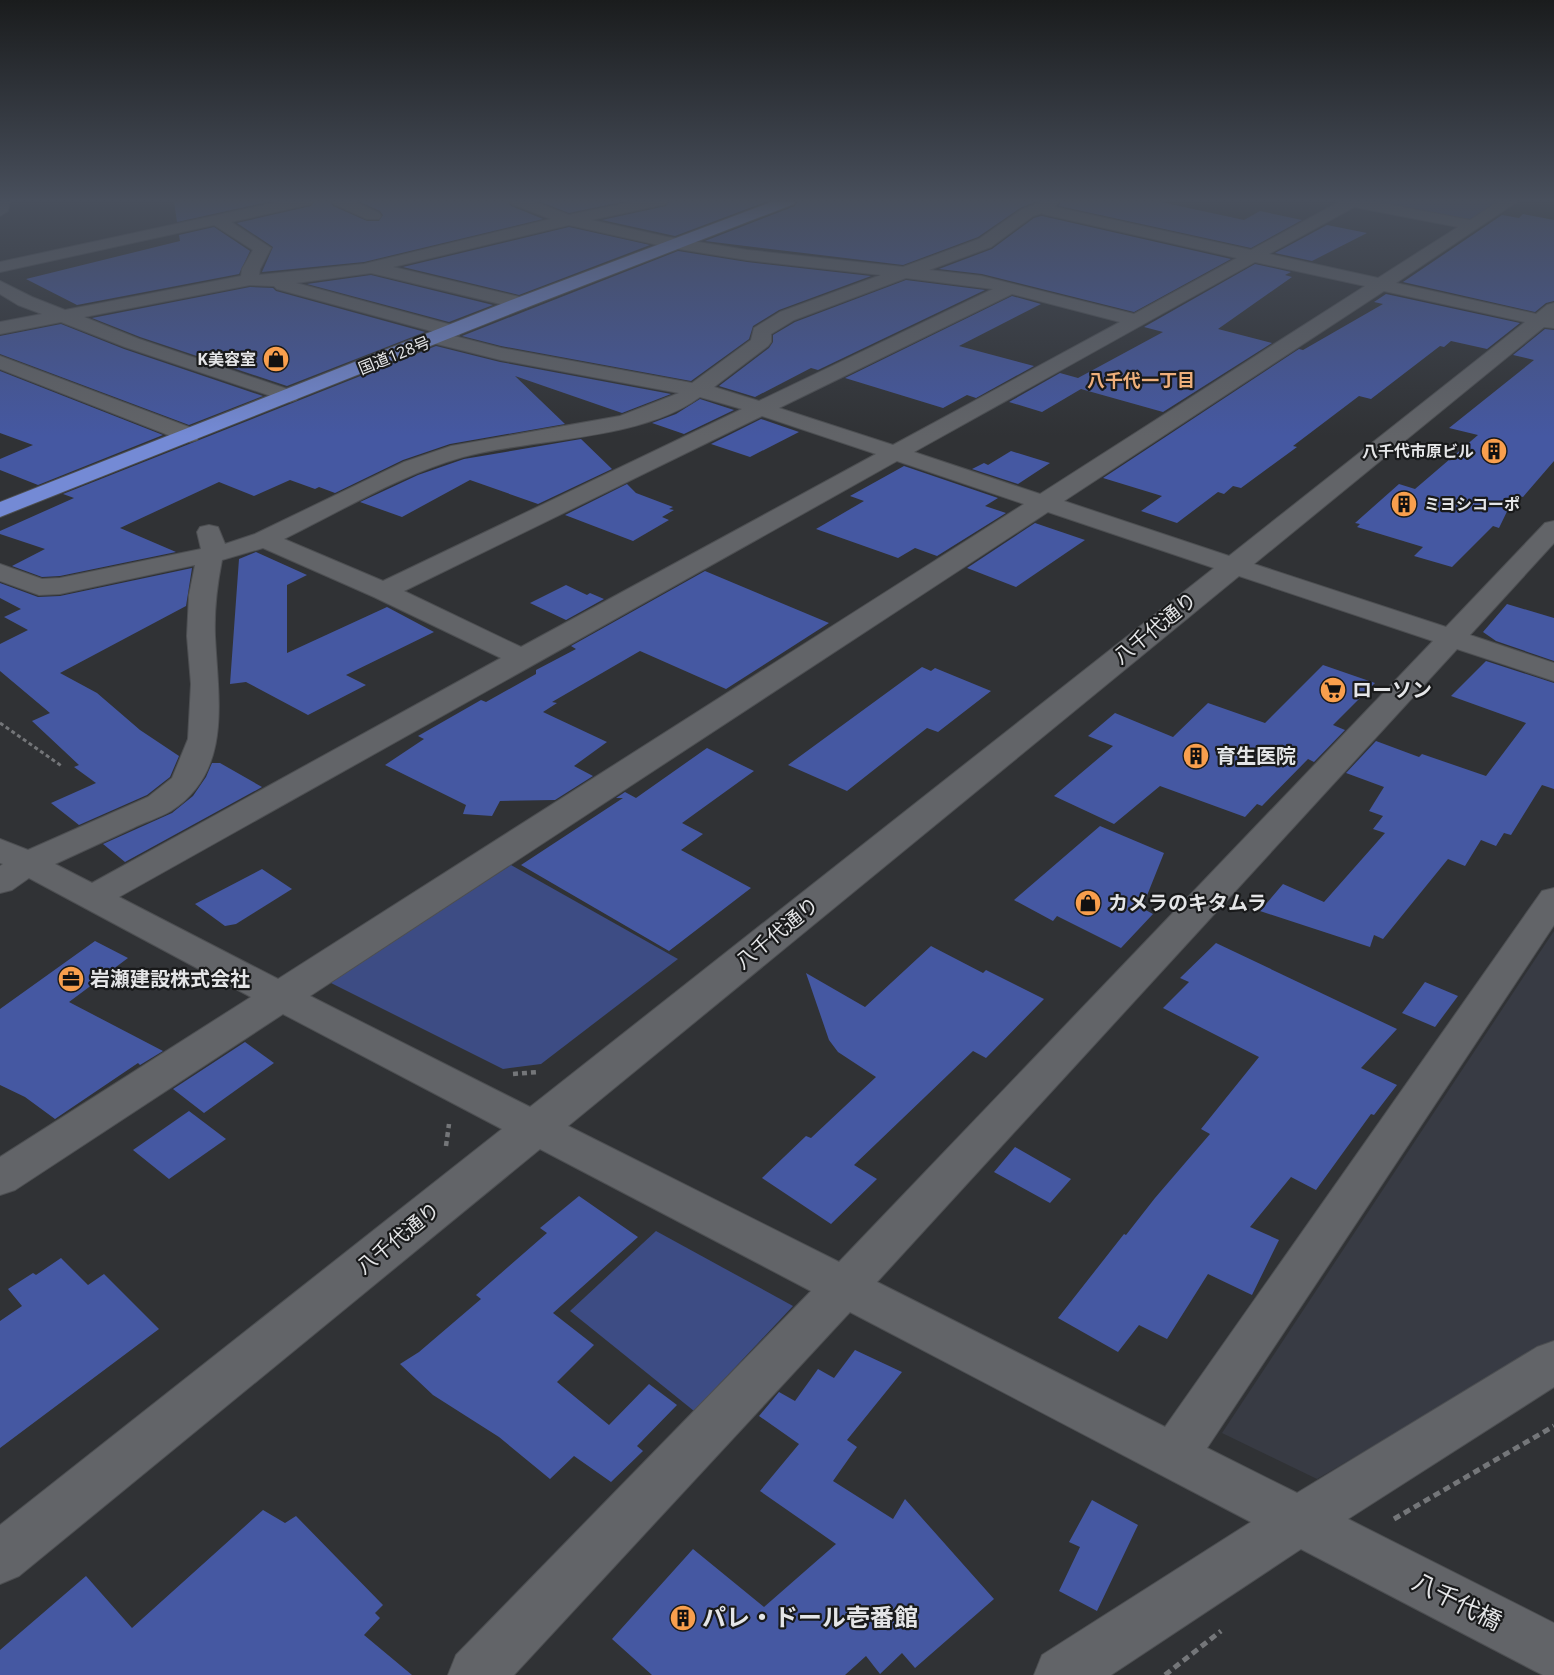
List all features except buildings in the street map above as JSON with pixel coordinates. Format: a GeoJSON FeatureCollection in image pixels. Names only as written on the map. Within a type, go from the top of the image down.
{"type":"FeatureCollection","features":[{"type":"Feature","properties":{"kind":"highway","name":"国道128号"},"geometry":{"type":"LineString","coordinates":[[0,510],[583,279]]}},
{"type":"Feature","properties":{"kind":"street"},"geometry":{"type":"LineString","coordinates":[[0,328],[266,279]]}},
{"type":"Feature","properties":{"kind":"street"},"geometry":{"type":"LineString","coordinates":[[423,279],[521,303]]}},
{"type":"Feature","properties":{"kind":"street"},"geometry":{"type":"LineString","coordinates":[[0,572],[39,587],[60,586],[210,544],[264,539],[421,464],[459,451],[626,422],[681,401],[761,342],[762,332],[787,316],[888,279]]}},
{"type":"Feature","properties":{"kind":"street"},"geometry":{"type":"LineString","coordinates":[[966,279],[1136,320]]}},
{"type":"Feature","properties":{"kind":"street"},"geometry":{"type":"LineString","coordinates":[[93,897],[1211,279]]}},
{"type":"Feature","properties":{"kind":"street"},"geometry":{"type":"LineString","coordinates":[[1355,279],[1549,317]]}},
{"type":"Feature","properties":{"kind":"street"},"geometry":{"type":"LineString","coordinates":[[0,1178],[1390,279]]}},
{"type":"Feature","properties":{"kind":"street"},"geometry":{"type":"LineString","coordinates":[[259,280],[501,354],[697,390],[762,409],[1554,672]]}},
{"type":"Feature","properties":{"kind":"street"},"geometry":{"type":"LineString","coordinates":[[0,286],[25,302],[132,343],[289,396]]}},
{"type":"Feature","properties":{"kind":"street"},"geometry":{"type":"LineString","coordinates":[[383,591],[1010,288]]}},
{"type":"Feature","properties":{"kind":"street","name":"八千代通り"},"geometry":{"type":"LineString","coordinates":[[0,1558],[1233,565],[1549,317]]}},
{"type":"Feature","properties":{"kind":"street"},"geometry":{"type":"LineString","coordinates":[[0,362],[189,435]]}},
{"type":"Feature","properties":{"kind":"street"},"geometry":{"type":"LineString","coordinates":[[476,1675],[845,1286],[1554,528]]}},
{"type":"Feature","properties":{"kind":"street"},"geometry":{"type":"LineString","coordinates":[[264,539],[383,591],[522,658]]}},
{"type":"Feature","properties":{"kind":"street"},"geometry":{"type":"LineString","coordinates":[[9,865],[159,804],[186,782],[203,739],[205,684],[201,636],[202,595],[210,544]]}},
{"type":"Feature","properties":{"kind":"street","name":"八千代橋"},"geometry":{"type":"LineString","coordinates":[[9,865],[93,897],[281,997],[1554,1652]]}},
{"type":"Feature","properties":{"kind":"street"},"geometry":{"type":"LineString","coordinates":[[1174,1455],[1553,902]]}},
{"type":"Feature","properties":{"kind":"street"},"geometry":{"type":"LineString","coordinates":[[1062,1675],[1332,1538],[1554,1362]]}},
{"type":"Feature","properties":{"kind":"path"},"geometry":{"type":"LineString","coordinates":[[0,723],[63,767]]}},
{"type":"Feature","properties":{"kind":"path"},"geometry":{"type":"LineString","coordinates":[[1332,1538],[1397,1518],[1554,1426]]}},
{"type":"Feature","properties":{"kind":"shaded area"},"geometry":{"type":"Polygon","coordinates":[[[511,865],[678,959],[541,1064],[503,1069],[329,982],[511,865]]]}},
{"type":"Feature","properties":{"kind":"shaded area"},"geometry":{"type":"Polygon","coordinates":[[[1554,931],[1554,1341],[1317,1479],[1222,1433],[1554,931]]]}},
{"type":"Feature","properties":{"kind":"shaded area"},"geometry":{"type":"Polygon","coordinates":[[[656,1231],[793,1306],[694,1411],[570,1311],[656,1231]]]}},
{"type":"Feature","properties":{"kind":"place","name":"K美容室"},"geometry":{"type":"Point","coordinates":[276,359]}},
{"type":"Feature","properties":{"kind":"place","name":"八千代市原ビル"},"geometry":{"type":"Point","coordinates":[1494,451]}},
{"type":"Feature","properties":{"kind":"place","name":"ミヨシコーポ"},"geometry":{"type":"Point","coordinates":[1404,504]}},
{"type":"Feature","properties":{"kind":"place","name":"ローソン"},"geometry":{"type":"Point","coordinates":[1333,690]}},
{"type":"Feature","properties":{"kind":"place","name":"育生医院"},"geometry":{"type":"Point","coordinates":[1196,756]}},
{"type":"Feature","properties":{"kind":"place","name":"カメラのキタムラ"},"geometry":{"type":"Point","coordinates":[1088,903]}},
{"type":"Feature","properties":{"kind":"place","name":"岩瀬建設株式会社"},"geometry":{"type":"Point","coordinates":[71,979]}},
{"type":"Feature","properties":{"kind":"place","name":"パレ・ドール壱番館"},"geometry":{"type":"Point","coordinates":[683,1618]}},
{"type":"Feature","properties":{"kind":"district","name":"八千代一丁目"},"geometry":{"type":"Point","coordinates":[1141,381]}}]}
